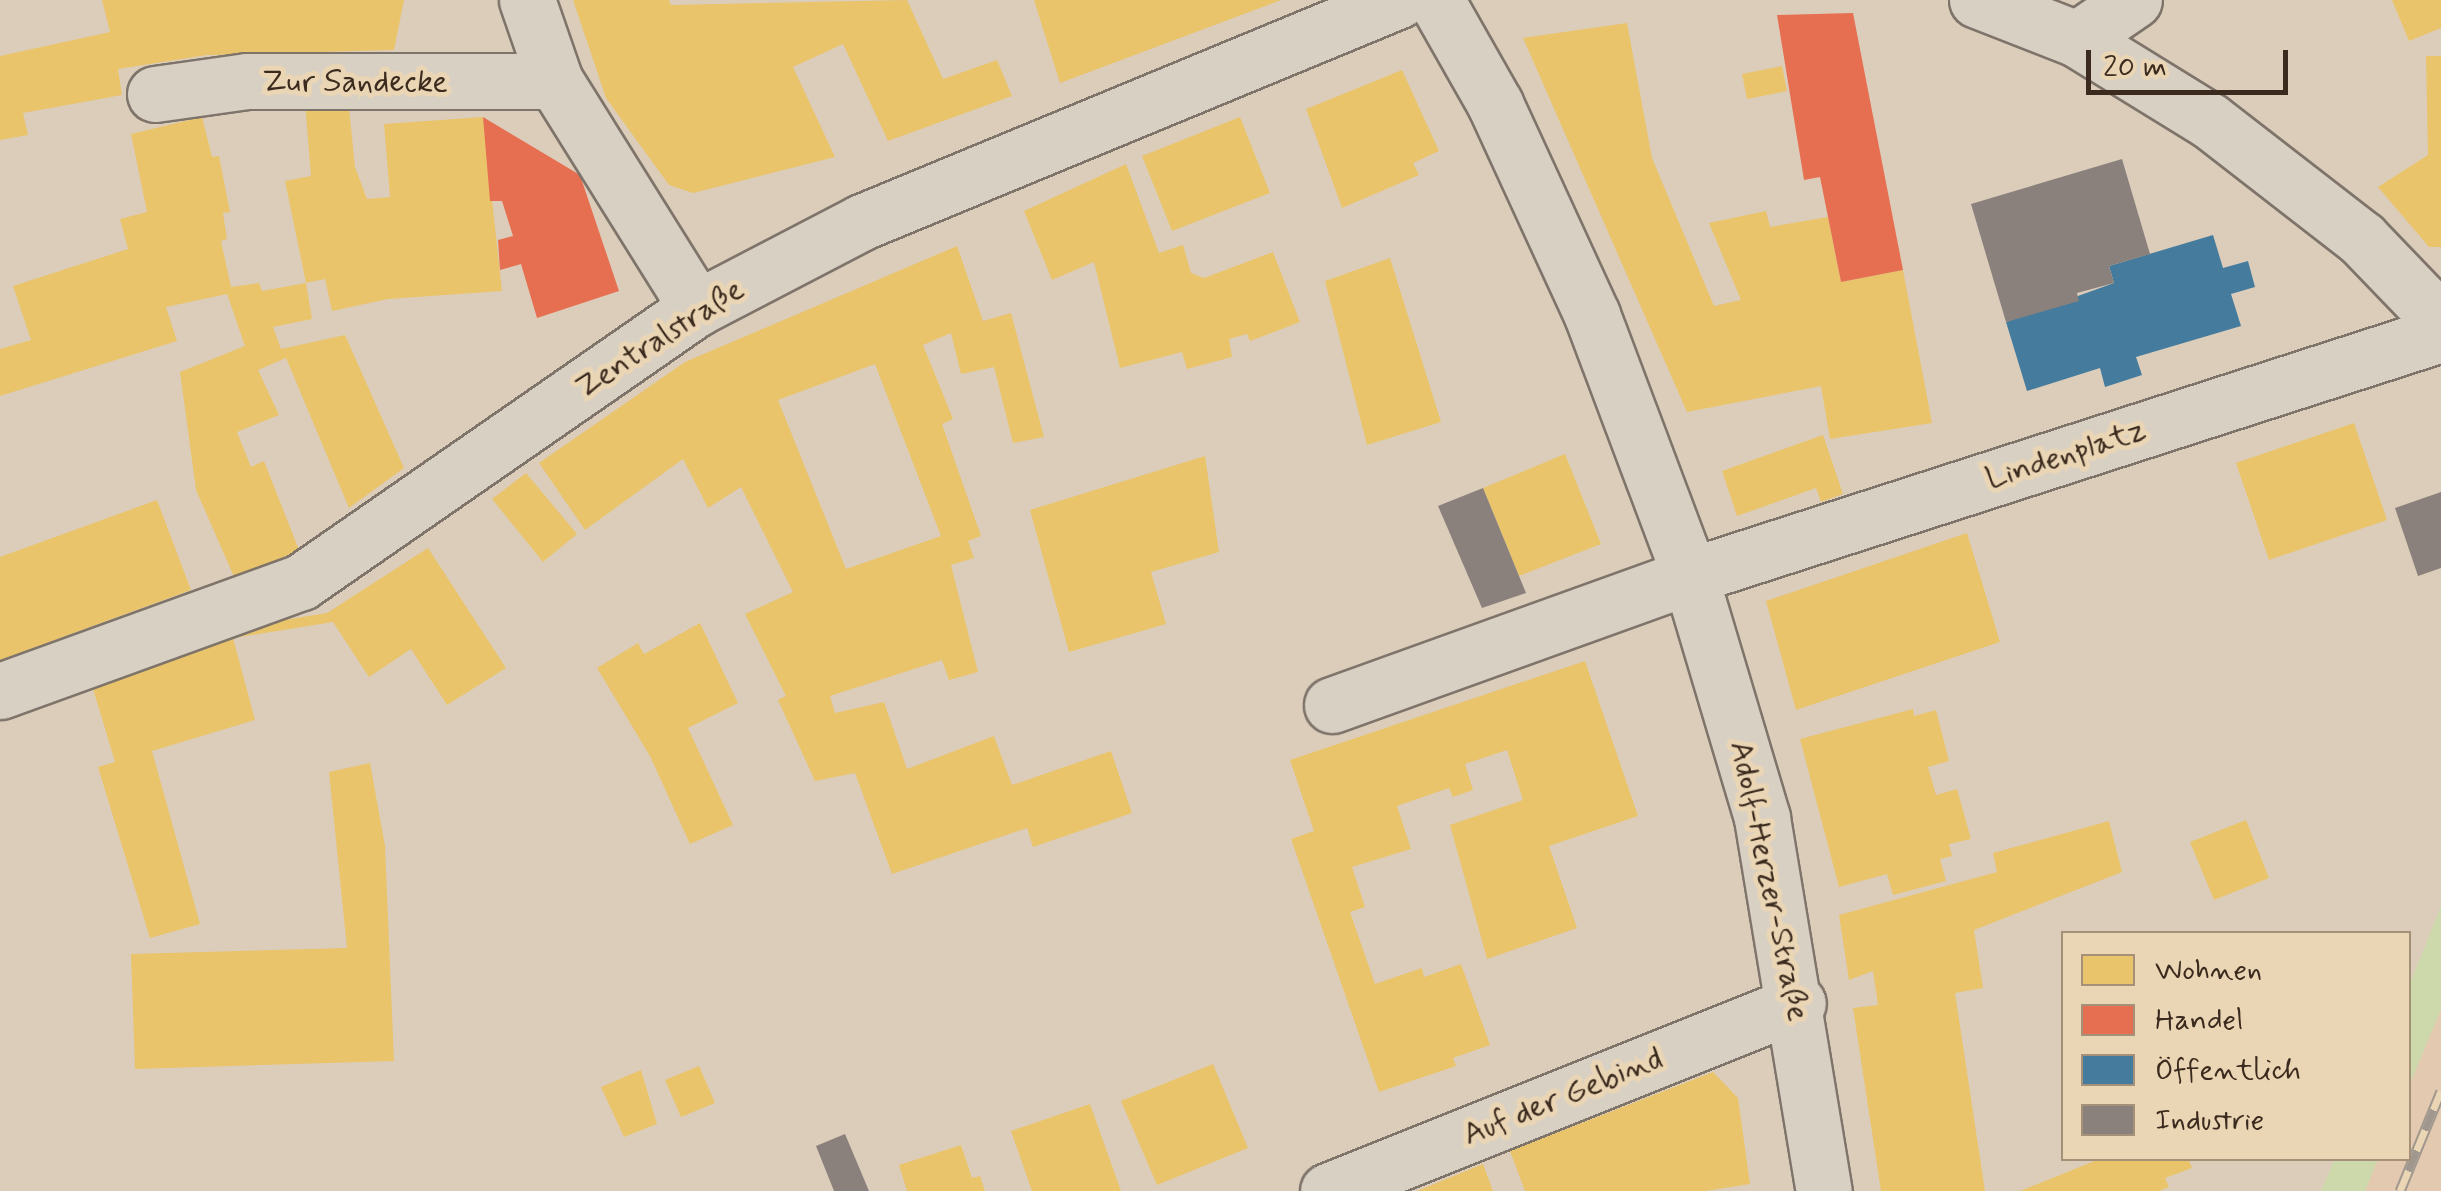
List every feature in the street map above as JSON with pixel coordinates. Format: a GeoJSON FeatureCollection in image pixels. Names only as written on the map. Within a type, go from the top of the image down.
{"type":"FeatureCollection","features":[{"type":"Feature","properties":{"kind":"street"},"geometry":{"type":"LineString","coordinates":[[526,0],[555,81],[696,308]]}},
{"type":"Feature","properties":{"kind":"street","name":"Zentralstraße"},"geometry":{"type":"LineString","coordinates":[[0,691],[301,582],[415,509],[696,308],[862,222],[1398,0]]}},
{"type":"Feature","properties":{"kind":"street","name":"Adolf-Herzer-Straße"},"geometry":{"type":"LineString","coordinates":[[1436,0],[1495,104],[1592,315],[1690,576],[1762,818],[1798,1003],[1824,1191]]}},
{"type":"Feature","properties":{"kind":"street"},"geometry":{"type":"LineString","coordinates":[[1976,0],[2077,39],[2293,180],[2362,239],[2441,322]]}},
{"type":"Feature","properties":{"kind":"street"},"geometry":{"type":"LineString","coordinates":[[2077,39],[2134,0]]}},
{"type":"Feature","properties":{"kind":"street","name":"Zur Sandecke"},"geometry":{"type":"LineString","coordinates":[[156,94],[247,81],[555,81]]}},
{"type":"Feature","properties":{"kind":"street","name":"Lindenplatz"},"geometry":{"type":"LineString","coordinates":[[1690,576],[2441,334]]}},
{"type":"Feature","properties":{"kind":"street"},"geometry":{"type":"LineString","coordinates":[[1332,705],[1690,576]]}},
{"type":"Feature","properties":{"kind":"street","name":"Auf der Gebind"},"geometry":{"type":"LineString","coordinates":[[1328,1191],[1798,1003]]}},
{"type":"Feature","properties":{"kind":"shaded area"},"geometry":{"type":"Polygon","coordinates":[[[2441,1009],[2441,1191],[2365,1191],[2377,1161],[2411,1161],[2411,1081],[2441,1009]]]}},
{"type":"Feature","properties":{"kind":"green space"},"geometry":{"type":"Polygon","coordinates":[[[2441,906],[2441,1009],[2411,1081],[2411,981],[2441,906]]]}},
{"type":"Feature","properties":{"kind":"green space"},"geometry":{"type":"Polygon","coordinates":[[[2334,1161],[2377,1161],[2365,1191],[2321,1191],[2334,1161]]]}},
{"type":"Feature","properties":{"kind":"building: Wohnen"},"geometry":{"type":"Polygon","coordinates":[[[102,0],[404,0],[394,50],[207,55],[118,69],[122,95],[23,113],[28,135],[0,140],[0,56],[110,32],[102,0]]]}},
{"type":"Feature","properties":{"kind":"building: Wohnen"},"geometry":{"type":"Polygon","coordinates":[[[573,0],[669,0],[671,5],[907,0],[943,79],[997,60],[1012,96],[888,141],[843,44],[793,67],[835,157],[693,193],[669,185],[606,98],[573,0]]]}},
{"type":"Feature","properties":{"kind":"building: Wohnen"},"geometry":{"type":"Polygon","coordinates":[[[1034,0],[1281,0],[1060,83],[1034,0]]]}},
{"type":"Feature","properties":{"kind":"building: Wohnen"},"geometry":{"type":"Polygon","coordinates":[[[2392,0],[2441,0],[2441,28],[2409,41],[2392,0]]]}},
{"type":"Feature","properties":{"kind":"building: Wohnen"},"geometry":{"type":"Polygon","coordinates":[[[1627,23],[1652,158],[1714,306],[1741,300],[1709,223],[1766,211],[1770,227],[1828,217],[1841,282],[1903,270],[1932,423],[1830,439],[1821,386],[1687,412],[1523,38],[1627,23]]]}},
{"type":"Feature","properties":{"kind":"building: Wohnen"},"geometry":{"type":"Polygon","coordinates":[[[2426,56],[2441,56],[2441,247],[2429,247],[2378,187],[2428,155],[2426,56]]]}},
{"type":"Feature","properties":{"kind":"building: Wohnen"},"geometry":{"type":"Polygon","coordinates":[[[1782,66],[1787,91],[1747,99],[1742,74],[1782,66]]]}},
{"type":"Feature","properties":{"kind":"building: Wohnen"},"geometry":{"type":"Polygon","coordinates":[[[1402,70],[1439,151],[1413,163],[1419,175],[1342,208],[1306,109],[1402,70]]]}},
{"type":"Feature","properties":{"kind":"building: Wohnen"},"geometry":{"type":"Polygon","coordinates":[[[348,98],[355,167],[367,199],[390,197],[384,124],[483,117],[502,291],[388,299],[332,311],[325,279],[306,283],[285,181],[311,176],[305,102],[348,98]]]}},
{"type":"Feature","properties":{"kind":"building: Wohnen"},"geometry":{"type":"Polygon","coordinates":[[[202,117],[212,157],[219,156],[230,212],[223,213],[227,239],[221,241],[231,287],[259,283],[262,291],[306,283],[312,319],[273,327],[281,349],[345,335],[404,468],[349,508],[286,358],[258,370],[279,415],[237,432],[251,467],[264,461],[299,550],[235,579],[196,490],[180,372],[245,346],[227,294],[166,307],[177,341],[0,396],[0,349],[31,340],[13,286],[128,249],[120,219],[147,212],[131,134],[202,117]]]}},
{"type":"Feature","properties":{"kind":"building: Wohnen"},"geometry":{"type":"Polygon","coordinates":[[[1240,117],[1270,193],[1172,231],[1142,156],[1240,117]]]}},
{"type":"Feature","properties":{"kind":"building: Wohnen"},"geometry":{"type":"Polygon","coordinates":[[[1126,164],[1159,253],[1183,245],[1191,273],[1204,278],[1273,252],[1300,322],[1250,341],[1247,334],[1229,339],[1232,357],[1187,369],[1182,352],[1120,368],[1094,262],[1052,280],[1024,211],[1126,164]]]}},
{"type":"Feature","properties":{"kind":"building: Wohnen"},"geometry":{"type":"Polygon","coordinates":[[[957,246],[983,321],[1011,313],[1044,437],[1013,443],[994,367],[961,374],[951,333],[923,345],[953,419],[942,424],[981,536],[968,541],[974,558],[951,565],[978,672],[949,680],[942,660],[830,696],[835,713],[884,702],[907,769],[994,736],[1012,785],[1111,751],[1132,813],[1033,847],[1027,828],[892,874],[855,773],[815,781],[778,700],[786,696],[745,614],[793,592],[741,487],[708,508],[683,459],[585,530],[539,463],[685,362],[957,246]],[[875,364],[778,400],[846,569],[941,536],[875,364]]]}},
{"type":"Feature","properties":{"kind":"building: Wohnen"},"geometry":{"type":"Polygon","coordinates":[[[1390,258],[1441,422],[1367,445],[1325,281],[1390,258]]]}},
{"type":"Feature","properties":{"kind":"building: Wohnen"},"geometry":{"type":"Polygon","coordinates":[[[2354,423],[2387,520],[2269,560],[2236,463],[2354,423]]]}},
{"type":"Feature","properties":{"kind":"building: Wohnen"},"geometry":{"type":"Polygon","coordinates":[[[1823,435],[1843,494],[1821,502],[1816,488],[1737,516],[1722,471],[1823,435]]]}},
{"type":"Feature","properties":{"kind":"building: Wohnen"},"geometry":{"type":"Polygon","coordinates":[[[1565,454],[1601,544],[1519,576],[1483,488],[1565,454]]]}},
{"type":"Feature","properties":{"kind":"building: Wohnen"},"geometry":{"type":"Polygon","coordinates":[[[1205,456],[1219,552],[1151,572],[1166,624],[1069,652],[1030,510],[1205,456]]]}},
{"type":"Feature","properties":{"kind":"building: Wohnen"},"geometry":{"type":"Polygon","coordinates":[[[526,473],[577,534],[543,562],[492,499],[526,473]]]}},
{"type":"Feature","properties":{"kind":"building: Wohnen"},"geometry":{"type":"Polygon","coordinates":[[[157,500],[191,590],[0,660],[0,557],[157,500]]]}},
{"type":"Feature","properties":{"kind":"building: Wohnen"},"geometry":{"type":"Polygon","coordinates":[[[1967,533],[2000,642],[1796,710],[1766,601],[1967,533]]]}},
{"type":"Feature","properties":{"kind":"building: Wohnen"},"geometry":{"type":"Polygon","coordinates":[[[428,548],[506,668],[447,705],[411,649],[369,677],[333,622],[233,638],[255,720],[152,751],[200,924],[150,938],[98,767],[115,762],[88,672],[230,629],[327,613],[428,548]]]}},
{"type":"Feature","properties":{"kind":"building: Wohnen"},"geometry":{"type":"Polygon","coordinates":[[[700,623],[738,703],[688,728],[733,825],[690,844],[650,756],[597,668],[638,643],[644,654],[700,623]]]}},
{"type":"Feature","properties":{"kind":"building: Wohnen"},"geometry":{"type":"Polygon","coordinates":[[[1585,661],[1638,816],[1549,846],[1577,928],[1487,959],[1450,825],[1523,800],[1507,750],[1465,764],[1473,790],[1453,797],[1449,788],[1397,806],[1411,849],[1352,867],[1365,907],[1350,912],[1375,984],[1422,968],[1424,977],[1461,964],[1490,1045],[1453,1058],[1456,1066],[1379,1092],[1291,839],[1314,831],[1290,760],[1585,661]]]}},
{"type":"Feature","properties":{"kind":"building: Wohnen"},"geometry":{"type":"Polygon","coordinates":[[[1913,709],[1914,716],[1936,710],[1949,761],[1928,767],[1936,795],[1957,789],[1971,839],[1949,844],[1952,856],[1940,859],[1946,881],[1893,895],[1887,874],[1839,887],[1800,739],[1913,709]]]}},
{"type":"Feature","properties":{"kind":"building: Wohnen"},"geometry":{"type":"Polygon","coordinates":[[[370,763],[385,846],[394,1061],[135,1069],[131,954],[347,948],[329,772],[370,763]]]}},
{"type":"Feature","properties":{"kind":"building: Wohnen"},"geometry":{"type":"Polygon","coordinates":[[[2246,820],[2269,878],[2214,900],[2190,842],[2246,820]]]}},
{"type":"Feature","properties":{"kind":"building: Wohnen"},"geometry":{"type":"Polygon","coordinates":[[[2109,821],[2122,872],[1974,930],[1983,988],[1955,993],[1985,1191],[1881,1191],[1853,1008],[1878,1005],[1873,971],[1849,980],[1839,915],[1997,872],[1993,853],[2109,821]]]}},
{"type":"Feature","properties":{"kind":"building: Wohnen"},"geometry":{"type":"Polygon","coordinates":[[[1213,1064],[1248,1148],[1157,1185],[1121,1101],[1213,1064]]]}},
{"type":"Feature","properties":{"kind":"building: Wohnen"},"geometry":{"type":"Polygon","coordinates":[[[699,1066],[715,1103],[681,1117],[665,1080],[699,1066]]]}},
{"type":"Feature","properties":{"kind":"building: Wohnen"},"geometry":{"type":"Polygon","coordinates":[[[641,1070],[657,1124],[624,1137],[601,1087],[641,1070]]]}},
{"type":"Feature","properties":{"kind":"building: Wohnen"},"geometry":{"type":"Polygon","coordinates":[[[1713,1072],[1738,1098],[1750,1184],[1705,1191],[1525,1191],[1510,1151],[1713,1072]]]}},
{"type":"Feature","properties":{"kind":"building: Wohnen"},"geometry":{"type":"Polygon","coordinates":[[[1090,1104],[1121,1191],[1032,1191],[1011,1131],[1090,1104]]]}},
{"type":"Feature","properties":{"kind":"building: Wohnen"},"geometry":{"type":"Polygon","coordinates":[[[961,1145],[972,1178],[980,1176],[985,1191],[907,1191],[899,1165],[961,1145]]]}},
{"type":"Feature","properties":{"kind":"building: Wohnen"},"geometry":{"type":"Polygon","coordinates":[[[2095,1161],[2189,1161],[2192,1168],[2165,1178],[2169,1187],[2159,1191],[2020,1191],[2095,1161]]]}},
{"type":"Feature","properties":{"kind":"building: Wohnen"},"geometry":{"type":"Polygon","coordinates":[[[1483,1164],[1493,1191],[1417,1191],[1483,1164]]]}},
{"type":"Feature","properties":{"kind":"building: Handel"},"geometry":{"type":"Polygon","coordinates":[[[1853,13],[1903,270],[1841,282],[1820,177],[1804,180],[1777,15],[1853,13]]]}},
{"type":"Feature","properties":{"kind":"building: Handel"},"geometry":{"type":"Polygon","coordinates":[[[483,117],[580,175],[619,291],[537,318],[521,264],[500,270],[498,240],[513,236],[502,201],[490,201],[483,117]]]}},
{"type":"Feature","properties":{"kind":"building: Öffentlich"},"geometry":{"type":"Polygon","coordinates":[[[2213,235],[2223,268],[2248,261],[2255,287],[2231,294],[2241,326],[2136,357],[2142,375],[2105,387],[2100,368],[2027,391],[2006,322],[2114,283],[2109,266],[2213,235]]]}},
{"type":"Feature","properties":{"kind":"building: Industrie"},"geometry":{"type":"Polygon","coordinates":[[[2122,159],[2150,254],[2109,266],[2114,283],[2077,293],[2079,301],[2006,322],[1971,204],[2122,159]]]}},
{"type":"Feature","properties":{"kind":"building: Industrie"},"geometry":{"type":"Polygon","coordinates":[[[1483,488],[1526,593],[1482,608],[1438,506],[1483,488]]]}},
{"type":"Feature","properties":{"kind":"building: Industrie"},"geometry":{"type":"Polygon","coordinates":[[[2441,492],[2441,568],[2418,576],[2395,508],[2441,492]]]}},
{"type":"Feature","properties":{"kind":"building: Industrie"},"geometry":{"type":"Polygon","coordinates":[[[845,1134],[869,1191],[834,1191],[816,1146],[845,1134]]]}},
{"type":"Feature","properties":{"kind":"railway"},"geometry":{"type":"LineString","coordinates":[[2400,1191],[2441,1091]]}}]}
